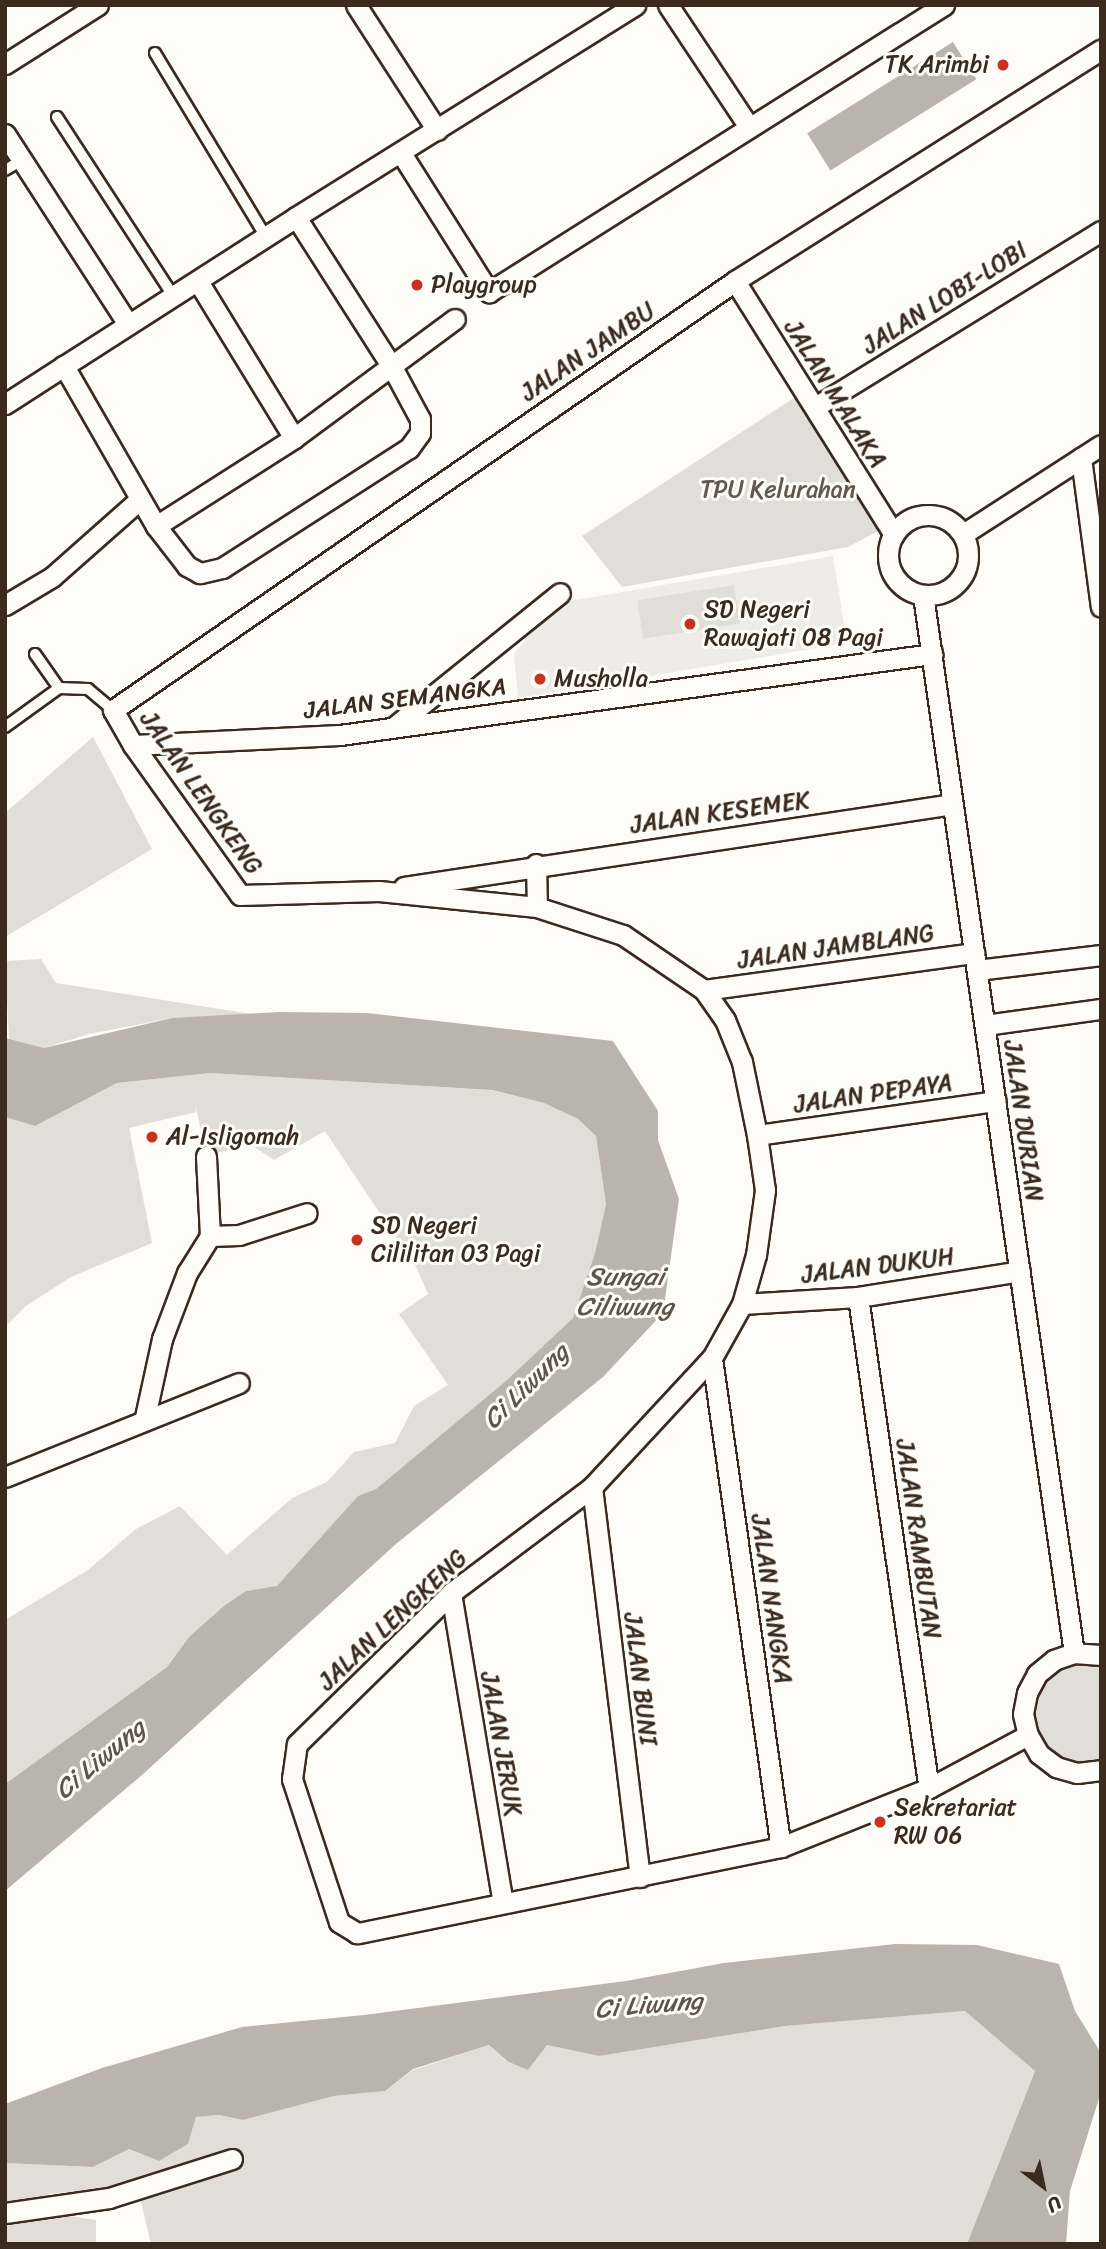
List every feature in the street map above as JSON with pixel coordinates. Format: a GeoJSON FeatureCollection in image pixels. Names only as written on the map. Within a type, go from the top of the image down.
{"type":"FeatureCollection","features":[{"type":"Feature","properties":{"kind":"street"},"geometry":{"type":"LineString","coordinates":[[5,64],[97,5]]}},
{"type":"Feature","properties":{"kind":"street"},"geometry":{"type":"LineString","coordinates":[[356,5],[437,130]]}},
{"type":"Feature","properties":{"kind":"street"},"geometry":{"type":"LineString","coordinates":[[5,404],[128,324],[199,283],[296,217],[635,5]]}},
{"type":"Feature","properties":{"kind":"street"},"geometry":{"type":"LineString","coordinates":[[668,5],[749,127]]}},
{"type":"Feature","properties":{"kind":"street"},"geometry":{"type":"LineString","coordinates":[[401,153],[489,292],[944,5]]}},
{"type":"Feature","properties":{"kind":"street","name":"JALAN JAMBU"},"geometry":{"type":"LineString","coordinates":[[113,710],[735,281],[1101,50]]}},
{"type":"Feature","properties":{"kind":"street"},"geometry":{"type":"LineString","coordinates":[[5,134],[14,165],[128,324]]}},
{"type":"Feature","properties":{"kind":"street"},"geometry":{"type":"LineString","coordinates":[[64,366],[156,526],[187,566],[200,573],[211,572],[409,447],[420,433],[420,419],[392,368],[296,217]]}},
{"type":"Feature","properties":{"kind":"street","name":"JALAN LOBI-LOBI"},"geometry":{"type":"LineString","coordinates":[[815,407],[1101,231]]}},
{"type":"Feature","properties":{"kind":"street","name":"JALAN MALAKA"},"geometry":{"type":"LineString","coordinates":[[735,281],[894,534]]}},
{"type":"Feature","properties":{"kind":"street"},"geometry":{"type":"LineString","coordinates":[[199,283],[294,438]]}},
{"type":"Feature","properties":{"kind":"street"},"geometry":{"type":"LineString","coordinates":[[156,526],[294,438],[456,319]]}},
{"type":"Feature","properties":{"kind":"street"},"geometry":{"type":"LineString","coordinates":[[962,534],[1101,445]]}},
{"type":"Feature","properties":{"kind":"street"},"geometry":{"type":"LineString","coordinates":[[1081,458],[1101,607]]}},
{"type":"Feature","properties":{"kind":"street"},"geometry":{"type":"LineString","coordinates":[[5,605],[52,577],[139,500]]}},
{"type":"Feature","properties":{"kind":"street"},"geometry":{"type":"LineString","coordinates":[[921,515],[938,516],[962,534],[968,555],[962,577],[952,587],[923,595],[896,579],[889,565],[894,534],[921,515]]}},
{"type":"Feature","properties":{"kind":"street"},"geometry":{"type":"LineString","coordinates":[[393,727],[560,593]]}},
{"type":"Feature","properties":{"kind":"street","name":"JALAN DURIAN"},"geometry":{"type":"LineString","coordinates":[[923,595],[1074,1653]]}},
{"type":"Feature","properties":{"kind":"street","name":"JALAN SEMANGKA"},"geometry":{"type":"LineString","coordinates":[[133,745],[340,735],[932,654]]}},
{"type":"Feature","properties":{"kind":"street","name":"JALAN LENGKENG"},"geometry":{"type":"LineString","coordinates":[[113,710],[133,745],[240,895],[379,891],[537,907],[623,935],[704,990],[725,1020],[742,1062],[757,1135],[765,1190],[756,1255],[742,1304],[712,1358],[592,1487],[451,1593],[297,1744],[292,1779],[339,1922],[346,1929],[357,1933],[781,1847],[929,1788],[1028,1735]]}},
{"type":"Feature","properties":{"kind":"street","name":"JALAN KESEMEK"},"geometry":{"type":"LineString","coordinates":[[536,864],[953,804]]}},
{"type":"Feature","properties":{"kind":"street"},"geometry":{"type":"LineString","coordinates":[[536,864],[537,907]]}},
{"type":"Feature","properties":{"kind":"street","name":"JALAN LENGKENG"},"geometry":{"type":"LineString","coordinates":[[379,891],[536,864]]}},
{"type":"Feature","properties":{"kind":"street","name":"JALAN JAMBLANG"},"geometry":{"type":"LineString","coordinates":[[704,990],[976,962],[1101,955]]}},
{"type":"Feature","properties":{"kind":"street"},"geometry":{"type":"LineString","coordinates":[[985,1025],[1101,1009]]}},
{"type":"Feature","properties":{"kind":"street","name":"JALAN PEPAYA"},"geometry":{"type":"LineString","coordinates":[[757,1135],[996,1101]]}},
{"type":"Feature","properties":{"kind":"street"},"geometry":{"type":"LineString","coordinates":[[145,1417],[162,1339],[187,1273],[210,1236],[206,1156]]}},
{"type":"Feature","properties":{"kind":"street"},"geometry":{"type":"LineString","coordinates":[[210,1236],[239,1235],[307,1213]]}},
{"type":"Feature","properties":{"kind":"street","name":"JALAN DUKUH"},"geometry":{"type":"LineString","coordinates":[[742,1304],[858,1297],[1020,1271]]}},
{"type":"Feature","properties":{"kind":"street","name":"JALAN RAMBUTAN"},"geometry":{"type":"LineString","coordinates":[[858,1297],[929,1788]]}},
{"type":"Feature","properties":{"kind":"street","name":"JALAN NANGKA"},"geometry":{"type":"LineString","coordinates":[[712,1358],[781,1847]]}},
{"type":"Feature","properties":{"kind":"street"},"geometry":{"type":"LineString","coordinates":[[5,1477],[145,1417],[239,1383]]}},
{"type":"Feature","properties":{"kind":"street","name":"JALAN BUNI"},"geometry":{"type":"LineString","coordinates":[[592,1487],[640,1877]]}},
{"type":"Feature","properties":{"kind":"street","name":"JALAN JERUK"},"geometry":{"type":"LineString","coordinates":[[451,1593],[503,1903]]}},
{"type":"Feature","properties":{"kind":"street"},"geometry":{"type":"LineString","coordinates":[[1101,1656],[1074,1653],[1054,1660],[1032,1684],[1023,1714],[1028,1735],[1039,1754],[1056,1767],[1077,1773],[1101,1770]]}},
{"type":"Feature","properties":{"kind":"street"},"geometry":{"type":"LineString","coordinates":[[5,2213],[109,2198],[232,2159]]}},
{"type":"Feature","properties":{"kind":"lane"},"geometry":{"type":"LineString","coordinates":[[155,53],[266,238]]}},
{"type":"Feature","properties":{"kind":"lane"},"geometry":{"type":"LineString","coordinates":[[57,117],[174,298]]}},
{"type":"Feature","properties":{"kind":"lane"},"geometry":{"type":"LineString","coordinates":[[35,654],[60,688]]}},
{"type":"Feature","properties":{"kind":"lane"},"geometry":{"type":"LineString","coordinates":[[5,727],[60,688],[88,689],[113,710]]}},
{"type":"Feature","properties":{"kind":"shaded area","name":"SD Negeri Rawajati 08 Pagi"},"geometry":{"type":"Polygon","coordinates":[[[833,556],[847,643],[518,698],[514,654],[552,604],[833,556]]]}},
{"type":"Feature","properties":{"kind":"green space","name":"TPU Kelurahan"},"geometry":{"type":"Polygon","coordinates":[[[797,396],[882,529],[848,547],[622,587],[582,536],[797,396]]]}},
{"type":"Feature","properties":{"kind":"green space"},"geometry":{"type":"Polygon","coordinates":[[[734,585],[740,624],[643,639],[637,600],[734,585]]]}},
{"type":"Feature","properties":{"kind":"green space"},"geometry":{"type":"Polygon","coordinates":[[[93,737],[152,849],[5,937],[5,813],[93,737]]]}},
{"type":"Feature","properties":{"kind":"green space"},"geometry":{"type":"Polygon","coordinates":[[[41,959],[56,983],[257,1015],[172,1018],[89,1034],[44,1048],[9,1041],[5,961],[41,959]]]}},
{"type":"Feature","properties":{"kind":"green space"},"geometry":{"type":"Polygon","coordinates":[[[210,1073],[490,1090],[544,1103],[578,1119],[596,1136],[606,1204],[595,1253],[573,1318],[507,1380],[376,1489],[358,1496],[277,1587],[246,1591],[189,1637],[167,1667],[5,1784],[5,1620],[88,1570],[136,1529],[180,1506],[227,1555],[292,1498],[327,1482],[354,1452],[395,1443],[414,1406],[448,1385],[399,1314],[428,1294],[416,1267],[325,1131],[274,1160],[250,1144],[206,1156],[195,1103],[196,1112],[129,1128],[152,1243],[71,1277],[26,1306],[5,1327],[5,1117],[35,1126],[117,1083],[210,1073]]]}},
{"type":"Feature","properties":{"kind":"green space"},"geometry":{"type":"Polygon","coordinates":[[[1101,1655],[1101,1770],[1039,1754],[1027,1693],[1054,1660],[1101,1655]]]}},
{"type":"Feature","properties":{"kind":"green space"},"geometry":{"type":"Polygon","coordinates":[[[966,2011],[1035,2071],[967,2244],[151,2244],[141,2202],[91,2190],[47,2194],[41,2212],[96,2220],[96,2244],[5,2244],[5,2163],[93,2167],[129,2149],[159,2161],[188,2144],[196,2117],[219,2115],[243,2120],[334,2096],[385,2091],[413,2070],[489,2045],[506,2061],[547,2045],[599,2056],[785,2026],[966,2011]]]}},
{"type":"Feature","properties":{"kind":"water"},"geometry":{"type":"Polygon","coordinates":[[[953,42],[976,79],[830,170],[807,133],[953,42]]]}},
{"type":"Feature","properties":{"kind":"water","name":"Sungai Ciliwung"},"geometry":{"type":"Polygon","coordinates":[[[279,1012],[367,1013],[613,1041],[658,1111],[658,1140],[679,1199],[663,1313],[603,1377],[396,1544],[142,1775],[5,1891],[5,1784],[167,1667],[189,1637],[224,1606],[246,1591],[277,1586],[358,1496],[376,1489],[507,1380],[573,1318],[595,1253],[606,1204],[596,1136],[578,1119],[544,1103],[492,1090],[210,1073],[117,1083],[35,1126],[5,1117],[5,1038],[44,1048],[172,1018],[279,1012]]]}},
{"type":"Feature","properties":{"kind":"water","name":"Ci Liwung"},"geometry":{"type":"Polygon","coordinates":[[[895,1944],[977,1945],[1059,1964],[1075,2011],[1101,2053],[1101,2092],[1070,2191],[1066,2244],[967,2244],[1035,2071],[965,2011],[785,2026],[599,2056],[547,2045],[528,2070],[507,2061],[489,2045],[413,2069],[385,2091],[334,2096],[243,2120],[219,2115],[196,2117],[188,2144],[159,2161],[129,2149],[93,2167],[5,2163],[5,2104],[102,2068],[242,2027],[364,2015],[626,1981],[724,1963],[895,1944]]]}},
{"type":"Feature","properties":{"kind":"place","name":"TK Arimbi"},"geometry":{"type":"Point","coordinates":[1003,65]}},
{"type":"Feature","properties":{"kind":"place","name":"Playgroup"},"geometry":{"type":"Point","coordinates":[417,285]}},
{"type":"Feature","properties":{"kind":"place","name":"SD Negeri Rawajati 08 Pagi"},"geometry":{"type":"Point","coordinates":[690,624]}},
{"type":"Feature","properties":{"kind":"place","name":"Musholla"},"geometry":{"type":"Point","coordinates":[540,679]}},
{"type":"Feature","properties":{"kind":"place","name":"Al-Isligomah"},"geometry":{"type":"Point","coordinates":[152,1137]}},
{"type":"Feature","properties":{"kind":"place","name":"SD Negeri Cililitan 03 Pagi"},"geometry":{"type":"Point","coordinates":[357,1240]}},
{"type":"Feature","properties":{"kind":"place","name":"Sekretariat RW 06"},"geometry":{"type":"Point","coordinates":[880,1822]}}]}
